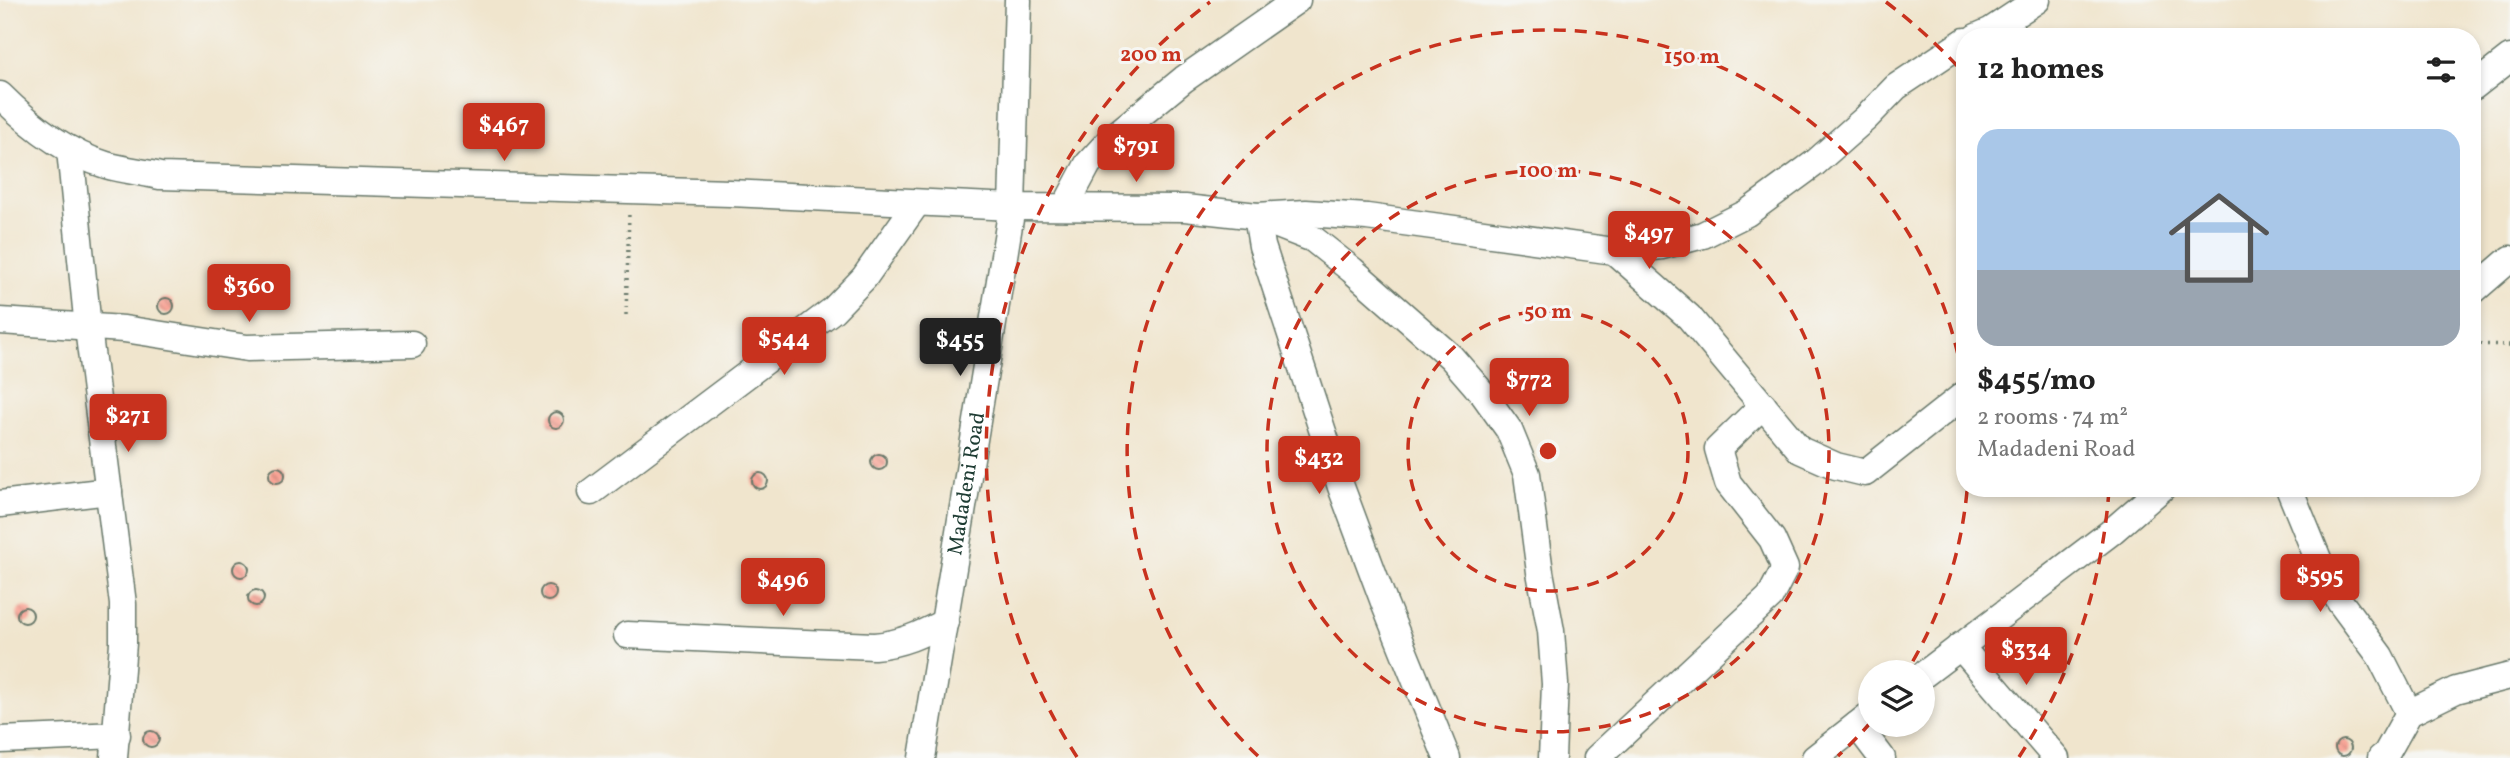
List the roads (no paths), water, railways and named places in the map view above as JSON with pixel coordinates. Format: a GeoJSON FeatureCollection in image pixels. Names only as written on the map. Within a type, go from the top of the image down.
{"type":"FeatureCollection","features":[{"type":"Feature","properties":{"kind":"street","name":"Madadeni Road"},"geometry":{"type":"LineString","coordinates":[[922,758],[1012,207],[1018,0]]}},
{"type":"Feature","properties":{"kind":"street"},"geometry":{"type":"LineString","coordinates":[[1065,207],[1088,164],[1112,138],[1184,79],[1297,0]]}},
{"type":"Feature","properties":{"kind":"street"},"geometry":{"type":"LineString","coordinates":[[1997,28],[2037,0]]}},
{"type":"Feature","properties":{"kind":"street"},"geometry":{"type":"LineString","coordinates":[[0,95],[70,150],[106,165],[160,176],[630,190],[1012,207],[1185,208],[1257,216],[1306,213],[1367,218],[1614,250],[1662,246],[1703,235],[1747,213],[1815,163],[1896,87],[1956,47]]}},
{"type":"Feature","properties":{"kind":"street"},"geometry":{"type":"LineString","coordinates":[[2481,81],[2510,58]]}},
{"type":"Feature","properties":{"kind":"street"},"geometry":{"type":"LineString","coordinates":[[0,740],[116,746],[123,604],[88,328],[70,150]]}},
{"type":"Feature","properties":{"kind":"street"},"geometry":{"type":"LineString","coordinates":[[591,492],[833,310],[864,278],[917,203]]}},
{"type":"Feature","properties":{"kind":"street"},"geometry":{"type":"LineString","coordinates":[[1257,216],[1266,258],[1340,486],[1447,758]]}},
{"type":"Feature","properties":{"kind":"street"},"geometry":{"type":"LineString","coordinates":[[1257,216],[1313,239],[1352,270],[1451,357],[1484,395],[1509,430],[1527,474],[1539,572],[1551,631],[1555,684],[1552,758]]}},
{"type":"Feature","properties":{"kind":"street"},"geometry":{"type":"LineString","coordinates":[[1614,250],[1689,317],[1800,450],[1836,466],[1865,473],[1956,401]]}},
{"type":"Feature","properties":{"kind":"street"},"geometry":{"type":"LineString","coordinates":[[2481,284],[2510,259]]}},
{"type":"Feature","properties":{"kind":"street"},"geometry":{"type":"LineString","coordinates":[[0,321],[124,329],[247,348],[412,344]]}},
{"type":"Feature","properties":{"kind":"street"},"geometry":{"type":"LineString","coordinates":[[1597,758],[1770,597],[1785,568],[1772,539],[1728,482],[1718,449],[1763,405]]}},
{"type":"Feature","properties":{"kind":"street"},"geometry":{"type":"LineString","coordinates":[[0,504],[109,491]]}},
{"type":"Feature","properties":{"kind":"street"},"geometry":{"type":"LineString","coordinates":[[1935,665],[2110,533],[2152,497]]}},
{"type":"Feature","properties":{"kind":"street"},"geometry":{"type":"LineString","coordinates":[[2293,497],[2325,576],[2340,602],[2380,656],[2409,713]]}},
{"type":"Feature","properties":{"kind":"street"},"geometry":{"type":"LineString","coordinates":[[627,635],[891,645],[945,622]]}},
{"type":"Feature","properties":{"kind":"street"},"geometry":{"type":"LineString","coordinates":[[1961,646],[2056,758]]}},
{"type":"Feature","properties":{"kind":"street"},"geometry":{"type":"LineString","coordinates":[[2386,757],[2409,713],[2456,690],[2510,676]]}},
{"type":"Feature","properties":{"kind":"street"},"geometry":{"type":"LineString","coordinates":[[1815,758],[1858,724]]}},
{"type":"Feature","properties":{"kind":"street"},"geometry":{"type":"LineString","coordinates":[[1872,737],[1882,758]]}}]}
